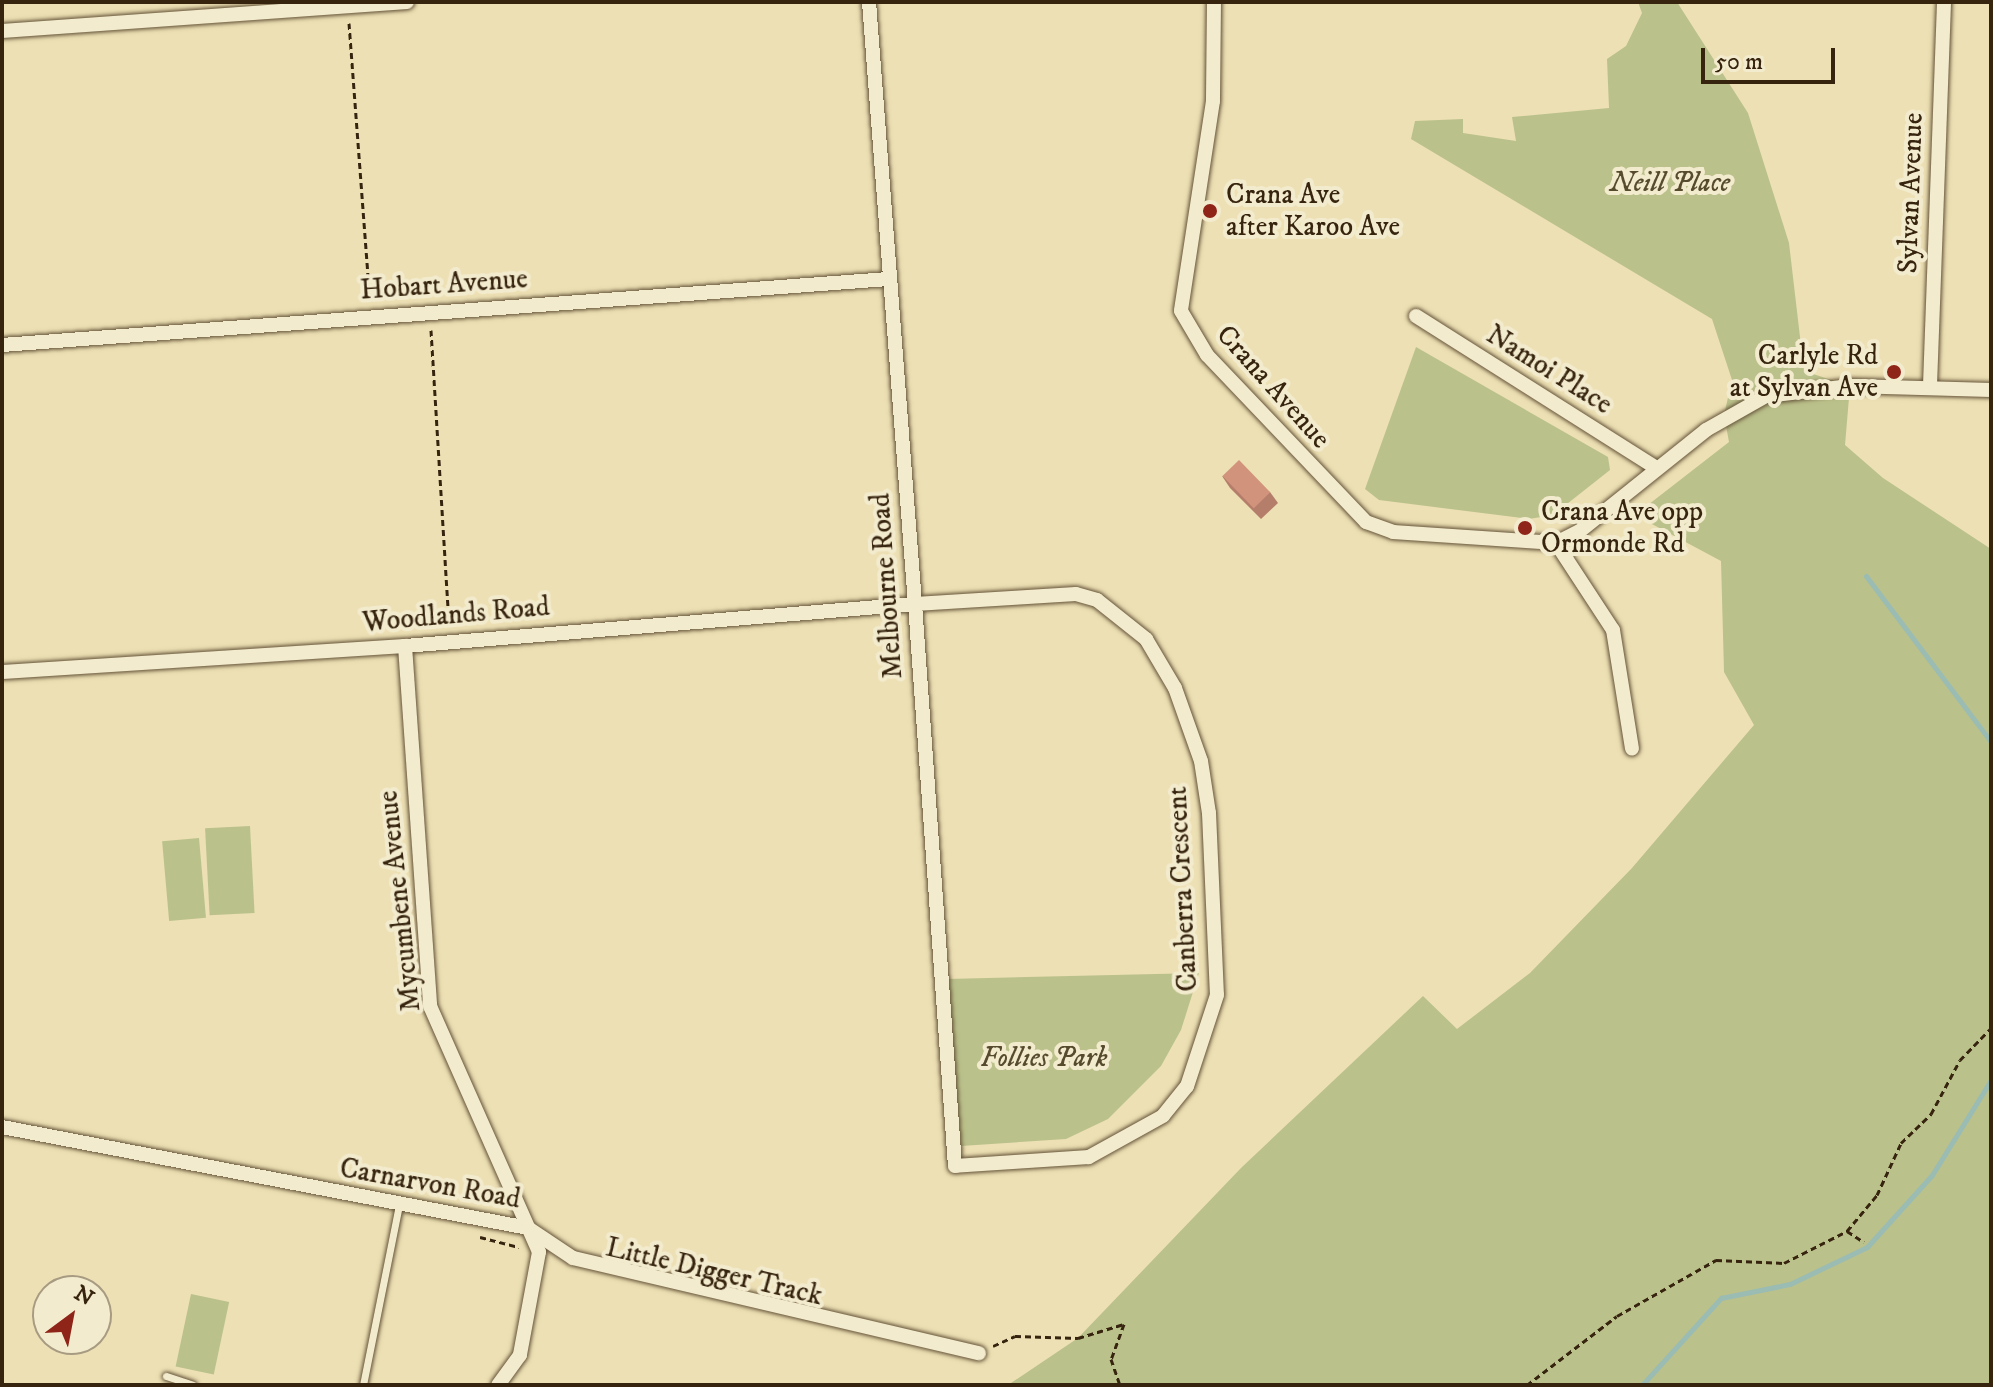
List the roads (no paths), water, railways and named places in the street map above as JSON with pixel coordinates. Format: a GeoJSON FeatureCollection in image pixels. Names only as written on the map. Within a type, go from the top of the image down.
{"type":"FeatureCollection","features":[{"type":"Feature","properties":{"kind":"street"},"geometry":{"type":"LineString","coordinates":[[2,31],[407,2]]}},
{"type":"Feature","properties":{"kind":"street","name":"Melbourne Road"},"geometry":{"type":"LineString","coordinates":[[869,2],[955,1166]]}},
{"type":"Feature","properties":{"kind":"street","name":"Crana Avenue"},"geometry":{"type":"LineString","coordinates":[[1214,2],[1213,101],[1182,287],[1181,311],[1191,334],[1366,522],[1393,532],[1535,545],[1556,543]]}},
{"type":"Feature","properties":{"kind":"street","name":"Sylvan Avenue"},"geometry":{"type":"LineString","coordinates":[[1930,385],[1944,2]]}},
{"type":"Feature","properties":{"kind":"street","name":"Hobart Avenue"},"geometry":{"type":"LineString","coordinates":[[2,345],[889,279]]}},
{"type":"Feature","properties":{"kind":"street","name":"Namoi Place"},"geometry":{"type":"LineString","coordinates":[[1416,316],[1655,467]]}},
{"type":"Feature","properties":{"kind":"street"},"geometry":{"type":"LineString","coordinates":[[1632,748],[1613,630],[1556,543],[1580,531],[1655,467],[1766,396],[1850,386],[1930,385],[1991,390]]}},
{"type":"Feature","properties":{"kind":"street","name":"Canberra Crescent"},"geometry":{"type":"LineString","coordinates":[[915,604],[1076,594],[1097,600],[1146,639],[1175,688],[1201,761],[1209,813],[1217,995],[1187,1086],[1163,1116],[1089,1157],[955,1166]]}},
{"type":"Feature","properties":{"kind":"street","name":"Woodlands Road"},"geometry":{"type":"LineString","coordinates":[[2,672],[405,646],[915,604]]}},
{"type":"Feature","properties":{"kind":"street","name":"Mycumbene Avenue"},"geometry":{"type":"LineString","coordinates":[[405,646],[430,1006],[539,1252],[520,1355],[498,1385]]}},
{"type":"Feature","properties":{"kind":"street","name":"Carnarvon Road"},"geometry":{"type":"LineString","coordinates":[[2,1127],[528,1228],[573,1258],[979,1353]]}},
{"type":"Feature","properties":{"kind":"lane"},"geometry":{"type":"LineString","coordinates":[[363,1385],[399,1205]]}},
{"type":"Feature","properties":{"kind":"lane"},"geometry":{"type":"LineString","coordinates":[[166,1376],[193,1385]]}},
{"type":"Feature","properties":{"kind":"waterway"},"geometry":{"type":"LineString","coordinates":[[1866,576],[1991,742]]}},
{"type":"Feature","properties":{"kind":"waterway"},"geometry":{"type":"LineString","coordinates":[[1642,1385],[1721,1298],[1790,1284],[1867,1247],[1932,1175],[1991,1080]]}},
{"type":"Feature","properties":{"kind":"place","name":"Crana Ave after Karoo Ave"},"geometry":{"type":"Point","coordinates":[1210,211]}},
{"type":"Feature","properties":{"kind":"place","name":"Carlyle Rd at Sylvan Ave"},"geometry":{"type":"Point","coordinates":[1894,372]}},
{"type":"Feature","properties":{"kind":"place","name":"Crana Ave opp Ormonde Rd"},"geometry":{"type":"Point","coordinates":[1525,528]}},
{"type":"Feature","properties":{"kind":"park label","name":"Neill Place"},"geometry":{"type":"Point","coordinates":[1670,183]}},
{"type":"Feature","properties":{"kind":"park label","name":"Follies Park"},"geometry":{"type":"Point","coordinates":[1044,1058]}}]}
